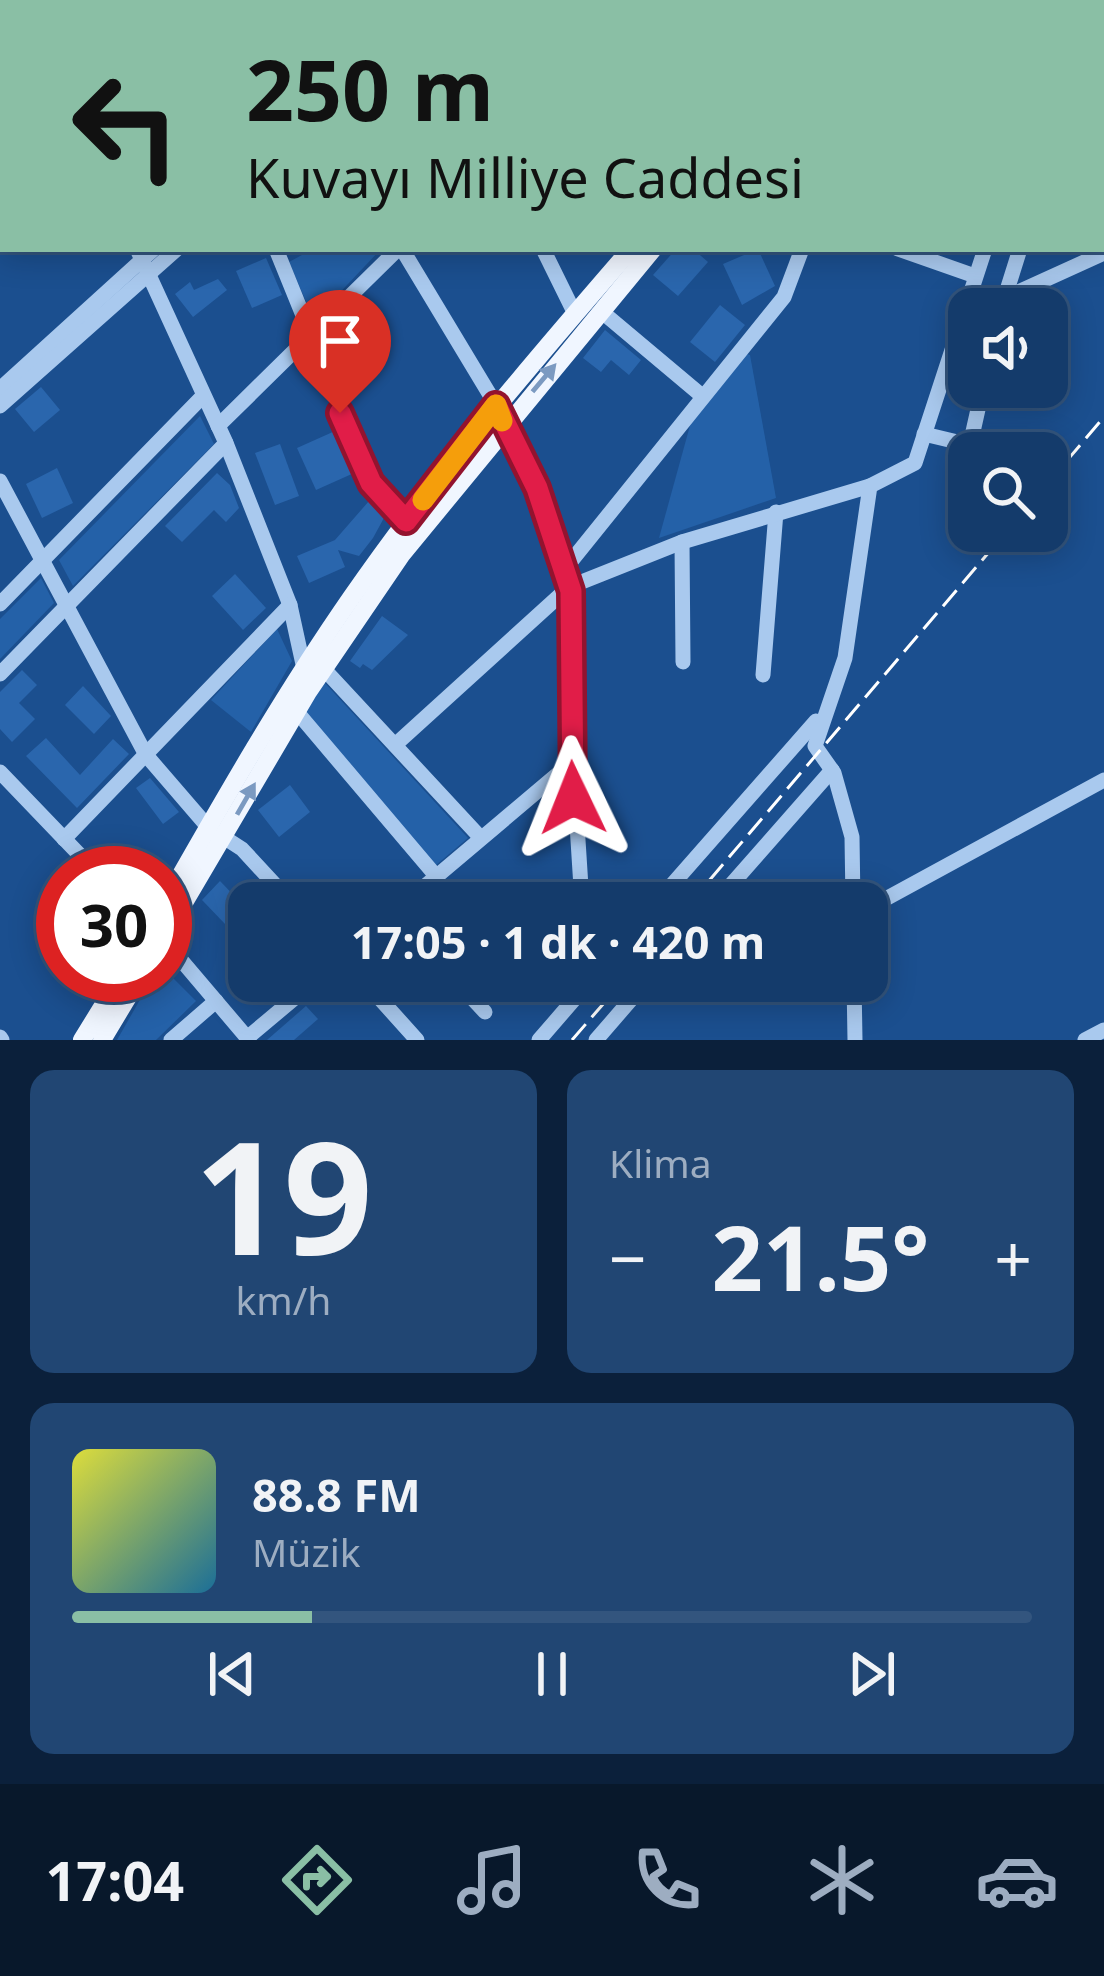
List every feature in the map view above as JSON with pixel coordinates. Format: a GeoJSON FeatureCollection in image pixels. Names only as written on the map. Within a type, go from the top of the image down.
{"type":"FeatureCollection","features":[{"type":"Feature","properties":{"kind":"main road"},"geometry":{"type":"LineString","coordinates":[[192,882],[216,833],[406,521],[496,405],[628,252]]}},
{"type":"Feature","properties":{"kind":"main road"},"geometry":{"type":"LineString","coordinates":[[192,866],[297,712],[314,669],[650,252]]}},
{"type":"Feature","properties":{"kind":"main road"},"geometry":{"type":"LineString","coordinates":[[82,1040],[105,1002]]}},
{"type":"Feature","properties":{"kind":"main road"},"geometry":{"type":"LineString","coordinates":[[102,1040],[125,1002]]}},
{"type":"Feature","properties":{"kind":"street"},"geometry":{"type":"LineString","coordinates":[[277,252],[371,483],[406,521]]}},
{"type":"Feature","properties":{"kind":"street"},"geometry":{"type":"LineString","coordinates":[[0,674],[66,608],[310,336],[397,252]]}},
{"type":"Feature","properties":{"kind":"street"},"geometry":{"type":"LineString","coordinates":[[402,252],[496,405],[537,488],[567,579],[581,882]]}},
{"type":"Feature","properties":{"kind":"street"},"geometry":{"type":"LineString","coordinates":[[545,252],[575,314]]}},
{"type":"Feature","properties":{"kind":"street"},"geometry":{"type":"LineString","coordinates":[[394,745],[567,579],[701,395],[784,297],[801,252]]}},
{"type":"Feature","properties":{"kind":"street"},"geometry":{"type":"LineString","coordinates":[[907,252],[975,275]]}},
{"type":"Feature","properties":{"kind":"street"},"geometry":{"type":"LineString","coordinates":[[971,288],[984,252]]}},
{"type":"Feature","properties":{"kind":"street"},"geometry":{"type":"LineString","coordinates":[[1008,288],[1019,252]]}},
{"type":"Feature","properties":{"kind":"street"},"geometry":{"type":"LineString","coordinates":[[1033,288],[1104,253]]}},
{"type":"Feature","properties":{"kind":"street"},"geometry":{"type":"LineString","coordinates":[[0,389],[141,262]]}},
{"type":"Feature","properties":{"kind":"street"},"geometry":{"type":"LineString","coordinates":[[141,262],[222,434],[314,669],[480,837]]}},
{"type":"Feature","properties":{"kind":"street"},"geometry":{"type":"LineString","coordinates":[[0,406],[141,262]]}},
{"type":"Feature","properties":{"kind":"street"},"geometry":{"type":"LineString","coordinates":[[601,311],[701,395]]}},
{"type":"Feature","properties":{"kind":"street"},"geometry":{"type":"LineString","coordinates":[[567,579],[870,486],[915,464],[948,361]]}},
{"type":"Feature","properties":{"kind":"street"},"geometry":{"type":"LineString","coordinates":[[0,604],[202,397]]}},
{"type":"Feature","properties":{"kind":"street"},"geometry":{"type":"LineString","coordinates":[[924,434],[970,445],[978,408]]}},
{"type":"Feature","properties":{"kind":"street"},"geometry":{"type":"LineString","coordinates":[[0,481],[146,755],[216,833],[242,849],[273,882]]}},
{"type":"Feature","properties":{"kind":"street"},"geometry":{"type":"LineString","coordinates":[[853,882],[852,837],[832,770],[815,746],[821,715],[845,658],[870,486]]}},
{"type":"Feature","properties":{"kind":"street"},"geometry":{"type":"LineString","coordinates":[[763,675],[776,512]]}},
{"type":"Feature","properties":{"kind":"street"},"geometry":{"type":"LineString","coordinates":[[682,542],[682,662]]}},
{"type":"Feature","properties":{"kind":"street"},"geometry":{"type":"LineString","coordinates":[[64,839],[290,605]]}},
{"type":"Feature","properties":{"kind":"street"},"geometry":{"type":"LineString","coordinates":[[297,712],[436,876]]}},
{"type":"Feature","properties":{"kind":"street"},"geometry":{"type":"LineString","coordinates":[[674,882],[821,715]]}},
{"type":"Feature","properties":{"kind":"street"},"geometry":{"type":"LineString","coordinates":[[429,882],[572,762]]}},
{"type":"Feature","properties":{"kind":"street"},"geometry":{"type":"LineString","coordinates":[[733,882],[832,770]]}},
{"type":"Feature","properties":{"kind":"street"},"geometry":{"type":"LineString","coordinates":[[0,772],[71,846]]}},
{"type":"Feature","properties":{"kind":"street"},"geometry":{"type":"LineString","coordinates":[[888,898],[1104,780]]}},
{"type":"Feature","properties":{"kind":"street"},"geometry":{"type":"LineString","coordinates":[[192,971],[248,1039],[291,1002]]}},
{"type":"Feature","properties":{"kind":"street"},"geometry":{"type":"LineString","coordinates":[[171,1040],[216,1001]]}},
{"type":"Feature","properties":{"kind":"street"},"geometry":{"type":"LineString","coordinates":[[383,1002],[416,1040]]}},
{"type":"Feature","properties":{"kind":"street"},"geometry":{"type":"LineString","coordinates":[[476,1002],[485,1012]]}},
{"type":"Feature","properties":{"kind":"street"},"geometry":{"type":"LineString","coordinates":[[539,1040],[572,1002]]}},
{"type":"Feature","properties":{"kind":"street"},"geometry":{"type":"LineString","coordinates":[[596,1040],[629,1002]]}},
{"type":"Feature","properties":{"kind":"street"},"geometry":{"type":"LineString","coordinates":[[854,1002],[855,1040]]}},
{"type":"Feature","properties":{"kind":"shaded area"},"geometry":{"type":"Polygon","coordinates":[[[307,252],[378,252],[314,320],[289,262],[307,252]]]}},
{"type":"Feature","properties":{"kind":"shaded area"},"geometry":{"type":"Polygon","coordinates":[[[744,353],[750,355],[776,498],[659,538],[691,422],[744,353]]]}},
{"type":"Feature","properties":{"kind":"shaded area"},"geometry":{"type":"Polygon","coordinates":[[[200,416],[214,444],[73,586],[59,560],[200,416]]]}},
{"type":"Feature","properties":{"kind":"shaded area"},"geometry":{"type":"Polygon","coordinates":[[[41,578],[54,603],[0,659],[0,619],[41,578]]]}},
{"type":"Feature","properties":{"kind":"shaded area"},"geometry":{"type":"Polygon","coordinates":[[[277,629],[292,661],[251,732],[211,700],[277,629]]]}},
{"type":"Feature","properties":{"kind":"shaded area"},"geometry":{"type":"Polygon","coordinates":[[[324,682],[468,838],[435,866],[303,710],[324,682]]]}},
{"type":"Feature","properties":{"kind":"shaded area"},"geometry":{"type":"Polygon","coordinates":[[[192,997],[196,1001],[156,1040],[117,1040],[139,1002],[192,1002],[192,997]]]}},
{"type":"Feature","properties":{"kind":"building"},"geometry":{"type":"Polygon","coordinates":[[[673,252],[696,252],[708,262],[678,296],[653,275],[673,252]]]}},
{"type":"Feature","properties":{"kind":"building"},"geometry":{"type":"Polygon","coordinates":[[[759,252],[775,286],[742,305],[723,264],[759,252]]]}},
{"type":"Feature","properties":{"kind":"building"},"geometry":{"type":"Polygon","coordinates":[[[266,258],[282,295],[252,308],[236,271],[266,258]]]}},
{"type":"Feature","properties":{"kind":"building"},"geometry":{"type":"Polygon","coordinates":[[[218,279],[227,290],[193,317],[175,294],[190,282],[194,290],[218,279]]]}},
{"type":"Feature","properties":{"kind":"building"},"geometry":{"type":"Polygon","coordinates":[[[720,305],[745,325],[715,362],[690,342],[720,305]]]}},
{"type":"Feature","properties":{"kind":"building"},"geometry":{"type":"Polygon","coordinates":[[[605,330],[641,360],[629,375],[611,360],[601,372],[583,358],[605,330]]]}},
{"type":"Feature","properties":{"kind":"building"},"geometry":{"type":"Polygon","coordinates":[[[41,387],[60,410],[34,432],[15,409],[41,387]]]}},
{"type":"Feature","properties":{"kind":"building"},"geometry":{"type":"Polygon","coordinates":[[[335,431],[354,473],[316,490],[297,448],[335,431]]]}},
{"type":"Feature","properties":{"kind":"building"},"geometry":{"type":"Polygon","coordinates":[[[280,444],[299,496],[275,505],[255,453],[280,444]]]}},
{"type":"Feature","properties":{"kind":"building"},"geometry":{"type":"Polygon","coordinates":[[[57,468],[73,503],[42,518],[26,484],[57,468]]]}},
{"type":"Feature","properties":{"kind":"building"},"geometry":{"type":"Polygon","coordinates":[[[217,473],[230,485],[239,508],[226,522],[214,510],[182,542],[165,526],[217,473]]]}},
{"type":"Feature","properties":{"kind":"building"},"geometry":{"type":"Polygon","coordinates":[[[369,501],[385,516],[373,538],[359,556],[338,550],[345,567],[309,583],[297,556],[335,540],[369,501]]]}},
{"type":"Feature","properties":{"kind":"building"},"geometry":{"type":"Polygon","coordinates":[[[235,574],[266,608],[243,630],[212,596],[235,574]]]}},
{"type":"Feature","properties":{"kind":"building"},"geometry":{"type":"Polygon","coordinates":[[[382,616],[408,635],[372,670],[363,664],[360,668],[350,661],[382,616]]]}},
{"type":"Feature","properties":{"kind":"building"},"geometry":{"type":"Polygon","coordinates":[[[22,670],[37,685],[19,703],[35,719],[12,742],[0,729],[0,692],[22,670]]]}},
{"type":"Feature","properties":{"kind":"building"},"geometry":{"type":"Polygon","coordinates":[[[83,686],[111,716],[94,734],[65,705],[83,686]]]}},
{"type":"Feature","properties":{"kind":"building"},"geometry":{"type":"Polygon","coordinates":[[[46,738],[80,775],[113,739],[129,754],[77,808],[26,756],[46,738]]]}},
{"type":"Feature","properties":{"kind":"building"},"geometry":{"type":"Polygon","coordinates":[[[150,778],[179,812],[163,824],[136,788],[150,778]]]}},
{"type":"Feature","properties":{"kind":"building"},"geometry":{"type":"Polygon","coordinates":[[[290,785],[310,812],[279,837],[258,810],[290,785]]]}},
{"type":"Feature","properties":{"kind":"building"},"geometry":{"type":"Polygon","coordinates":[[[220,881],[228,889],[228,923],[226,925],[202,900],[220,881]]]}},
{"type":"Feature","properties":{"kind":"building"},"geometry":{"type":"Polygon","coordinates":[[[306,1006],[318,1019],[294,1040],[267,1040],[306,1006]]]}},
{"type":"Feature","properties":{"kind":"railway"},"geometry":{"type":"LineString","coordinates":[[1068,459],[1104,417]]}},
{"type":"Feature","properties":{"kind":"railway"},"geometry":{"type":"LineString","coordinates":[[708,882],[989,552]]}},
{"type":"Feature","properties":{"kind":"railway"},"geometry":{"type":"LineString","coordinates":[[572,1040],[605,1002]]}},
{"type":"Feature","properties":{"kind":"slow traffic"},"geometry":{"type":"LineString","coordinates":[[423,500],[496,405],[502,421]]}},
{"type":"Feature","properties":{"kind":"route"},"geometry":{"type":"LineString","coordinates":[[340,413],[371,483],[406,521],[496,405],[537,488],[571,591],[573,798]]}}]}
